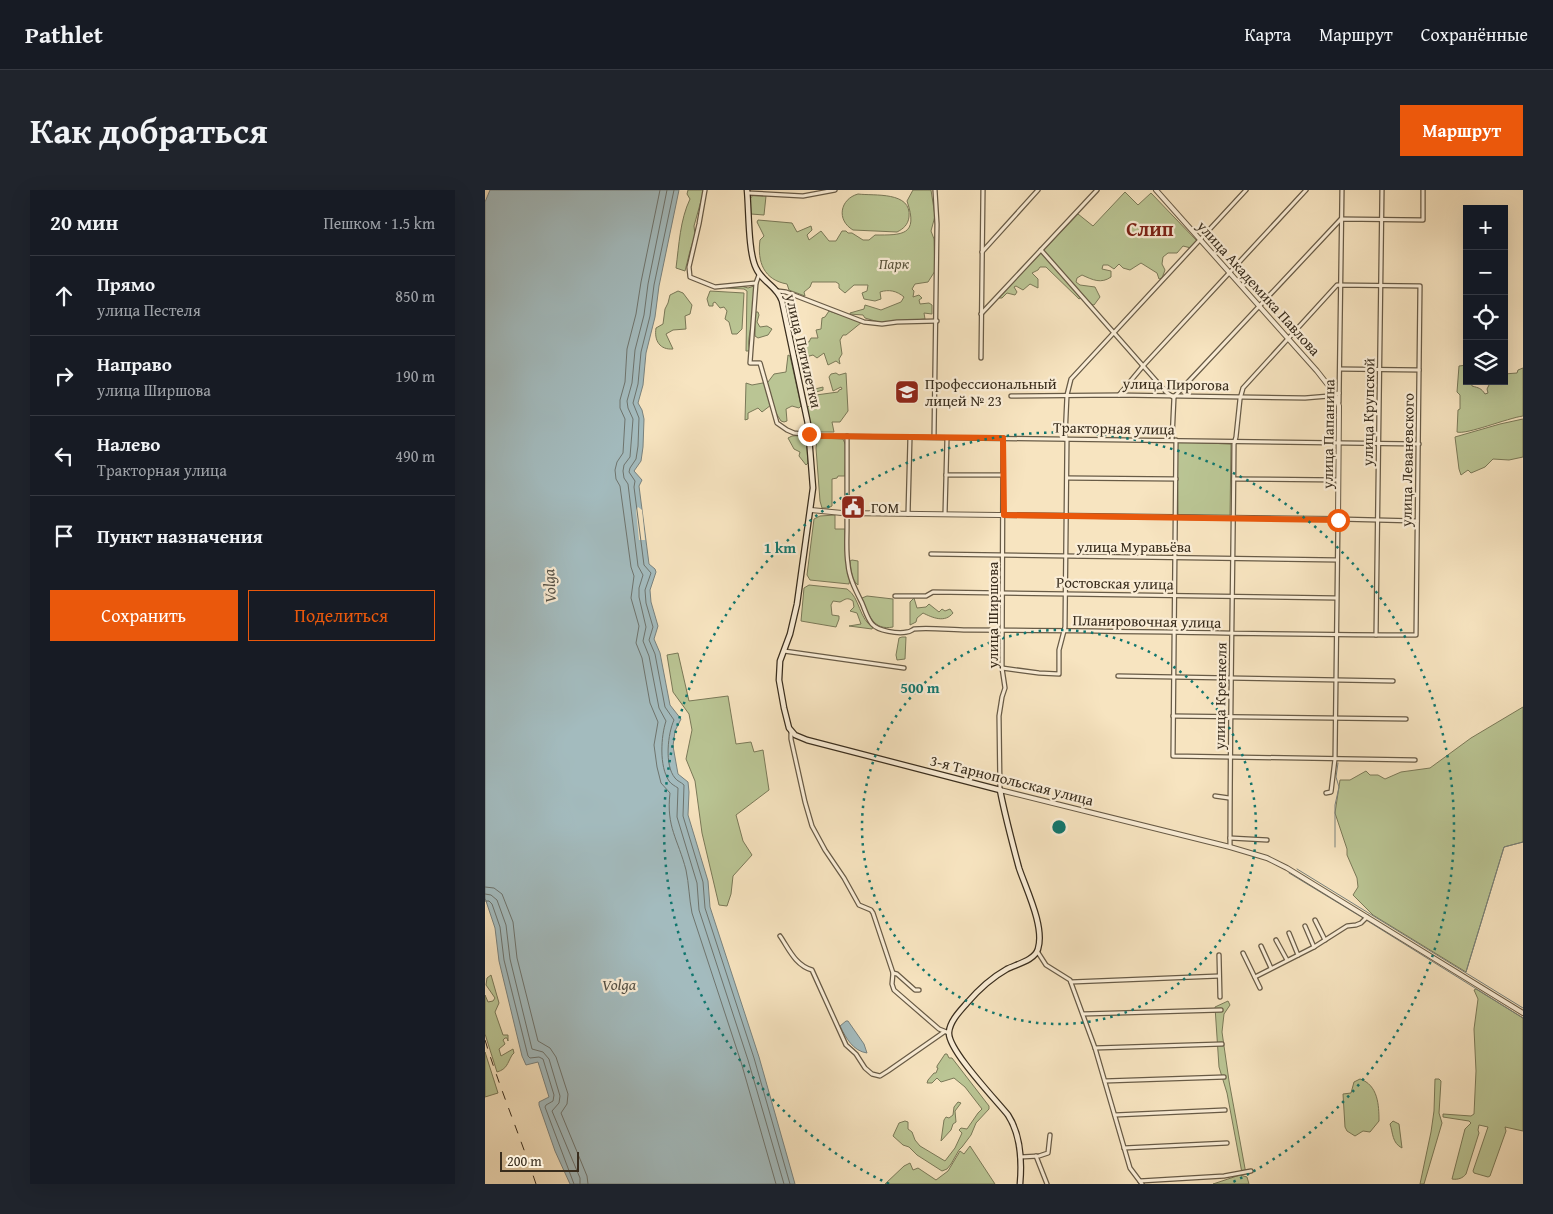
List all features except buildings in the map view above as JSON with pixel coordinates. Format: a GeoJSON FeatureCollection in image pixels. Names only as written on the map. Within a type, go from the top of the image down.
{"type":"FeatureCollection","features":[{"type":"Feature","properties":{"kind":"main road"},"geometry":{"type":"LineString","coordinates":[[747,192],[753,260],[759,275]]}},
{"type":"Feature","properties":{"kind":"main road","name":"улица Пятилетки"},"geometry":{"type":"LineString","coordinates":[[759,275],[778,291],[783,304],[809,434],[813,482],[811,510],[795,613],[779,666],[779,686],[786,720],[791,731]]}},
{"type":"Feature","properties":{"kind":"main road","name":"3-я Тарнопольская улица"},"geometry":{"type":"LineString","coordinates":[[791,731],[807,740],[1000,790]]}},
{"type":"Feature","properties":{"kind":"main road"},"geometry":{"type":"LineString","coordinates":[[1000,790],[1020,870],[1034,911],[1039,935],[1037,951],[1030,959],[1007,969],[985,984],[958,1014],[947,1033],[959,1053],[1011,1119],[1017,1136],[1021,1184]]}},
{"type":"Feature","properties":{"kind":"street"},"geometry":{"type":"LineString","coordinates":[[705,190],[689,267],[690,277],[712,287],[719,288],[756,283],[759,275]]}},
{"type":"Feature","properties":{"kind":"street"},"geometry":{"type":"LineString","coordinates":[[747,192],[803,196],[835,190]]}},
{"type":"Feature","properties":{"kind":"street"},"geometry":{"type":"LineString","coordinates":[[934,437],[937,321],[935,190]]}},
{"type":"Feature","properties":{"kind":"street"},"geometry":{"type":"LineString","coordinates":[[981,358],[983,190]]}},
{"type":"Feature","properties":{"kind":"street"},"geometry":{"type":"LineString","coordinates":[[982,252],[1039,190]]}},
{"type":"Feature","properties":{"kind":"street"},"geometry":{"type":"LineString","coordinates":[[981,314],[1097,190]]}},
{"type":"Feature","properties":{"kind":"street","name":"улица Академика Павлова"},"geometry":{"type":"LineString","coordinates":[[1156,190],[1320,371],[1337,394],[1339,406]]}},
{"type":"Feature","properties":{"kind":"street"},"geometry":{"type":"LineString","coordinates":[[1003,668],[1059,674],[1059,650],[1065,627],[1067,395],[1071,379],[1246,190]]}},
{"type":"Feature","properties":{"kind":"street"},"geometry":{"type":"LineString","coordinates":[[1119,395],[1143,366],[1306,190]]}},
{"type":"Feature","properties":{"kind":"street","name":"улица Папанина"},"geometry":{"type":"LineString","coordinates":[[1337,394],[1342,190]]}},
{"type":"Feature","properties":{"kind":"street","name":"улица Крупской"},"geometry":{"type":"LineString","coordinates":[[1376,635],[1382,190]]}},
{"type":"Feature","properties":{"kind":"street"},"geometry":{"type":"LineString","coordinates":[[1415,760],[1173,756],[1176,479],[1173,397],[1341,219],[1423,220],[1423,190]]}},
{"type":"Feature","properties":{"kind":"street"},"geometry":{"type":"LineString","coordinates":[[1041,250],[1166,392],[1173,397]]}},
{"type":"Feature","properties":{"kind":"street","name":"Тракторная улица"},"geometry":{"type":"LineString","coordinates":[[756,283],[750,363],[760,363],[777,423],[794,433],[817,436],[1419,444]]}},
{"type":"Feature","properties":{"kind":"street","name":"улица Кренкеля"},"geometry":{"type":"LineString","coordinates":[[1230,847],[1233,479],[1240,399],[1243,388],[1251,378],[1337,285],[1341,285]]}},
{"type":"Feature","properties":{"kind":"street"},"geometry":{"type":"LineString","coordinates":[[1341,285],[1381,285]]}},
{"type":"Feature","properties":{"kind":"street","name":"улица Леваневского"},"geometry":{"type":"LineString","coordinates":[[1381,285],[1420,286],[1416,635]]}},
{"type":"Feature","properties":{"kind":"street"},"geometry":{"type":"LineString","coordinates":[[778,291],[786,292],[864,322],[882,324],[937,321]]}},
{"type":"Feature","properties":{"kind":"street"},"geometry":{"type":"LineString","coordinates":[[1339,370],[1419,370]]}},
{"type":"Feature","properties":{"kind":"street","name":"улица Пирогова"},"geometry":{"type":"LineString","coordinates":[[1011,396],[1119,395],[1305,398],[1337,394]]}},
{"type":"Feature","properties":{"kind":"street","name":"улица Папанина"},"geometry":{"type":"LineString","coordinates":[[1325,793],[1331,792],[1335,759],[1339,406]]}},
{"type":"Feature","properties":{"kind":"street"},"geometry":{"type":"LineString","coordinates":[[847,436],[847,513]]}},
{"type":"Feature","properties":{"kind":"street"},"geometry":{"type":"LineString","coordinates":[[908,514],[910,437]]}},
{"type":"Feature","properties":{"kind":"street"},"geometry":{"type":"LineString","coordinates":[[945,514],[947,438]]}},
{"type":"Feature","properties":{"kind":"street","name":"улица Ширшова"},"geometry":{"type":"LineString","coordinates":[[1000,790],[999,716],[1005,688],[1003,668],[1003,438]]}},
{"type":"Feature","properties":{"kind":"street"},"geometry":{"type":"LineString","coordinates":[[946,475],[1003,475]]}},
{"type":"Feature","properties":{"kind":"street"},"geometry":{"type":"LineString","coordinates":[[1067,478],[1176,479]]}},
{"type":"Feature","properties":{"kind":"street"},"geometry":{"type":"LineString","coordinates":[[1233,479],[1338,480]]}},
{"type":"Feature","properties":{"kind":"street"},"geometry":{"type":"LineString","coordinates":[[811,510],[847,513],[1417,520]]}},
{"type":"Feature","properties":{"kind":"street","name":"Планировочная улица"},"geometry":{"type":"LineString","coordinates":[[847,513],[848,565],[851,578],[869,620],[878,628],[895,632],[909,632],[915,629],[1416,635]]}},
{"type":"Feature","properties":{"kind":"street","name":"улица Муравьёва"},"geometry":{"type":"LineString","coordinates":[[931,554],[1337,560]]}},
{"type":"Feature","properties":{"kind":"street","name":"Ростовская улица"},"geometry":{"type":"LineString","coordinates":[[895,596],[926,596],[933,592],[1336,598]]}},
{"type":"Feature","properties":{"kind":"street"},"geometry":{"type":"LineString","coordinates":[[783,651],[904,668]]}},
{"type":"Feature","properties":{"kind":"street"},"geometry":{"type":"LineString","coordinates":[[1119,676],[1393,681]]}},
{"type":"Feature","properties":{"kind":"street"},"geometry":{"type":"LineString","coordinates":[[1173,716],[1406,719]]}},
{"type":"Feature","properties":{"kind":"street"},"geometry":{"type":"LineString","coordinates":[[780,936],[789,953],[805,968],[812,970],[846,1045],[857,1054],[865,1068],[872,1074],[880,1076],[947,1033],[894,990],[892,984],[893,973],[871,910],[859,905],[812,826],[791,739],[791,731]]}},
{"type":"Feature","properties":{"kind":"street","name":"3-я Тарнопольская улица"},"geometry":{"type":"LineString","coordinates":[[1000,790],[1230,847],[1276,862],[1523,1013]]}},
{"type":"Feature","properties":{"kind":"street"},"geometry":{"type":"LineString","coordinates":[[1215,796],[1229,798]]}},
{"type":"Feature","properties":{"kind":"street"},"geometry":{"type":"LineString","coordinates":[[1230,838],[1267,840]]}},
{"type":"Feature","properties":{"kind":"street"},"geometry":{"type":"LineString","coordinates":[[1255,977],[1314,947],[1347,926],[1361,923],[1367,917]]}},
{"type":"Feature","properties":{"kind":"street"},"geometry":{"type":"LineString","coordinates":[[1315,920],[1325,940]]}},
{"type":"Feature","properties":{"kind":"street"},"geometry":{"type":"LineString","coordinates":[[1305,926],[1314,947]]}},
{"type":"Feature","properties":{"kind":"street"},"geometry":{"type":"LineString","coordinates":[[1289,933],[1298,955]]}},
{"type":"Feature","properties":{"kind":"street"},"geometry":{"type":"LineString","coordinates":[[1276,940],[1287,960]]}},
{"type":"Feature","properties":{"kind":"street"},"geometry":{"type":"LineString","coordinates":[[1261,946],[1271,968]]}},
{"type":"Feature","properties":{"kind":"street"},"geometry":{"type":"LineString","coordinates":[[1037,951],[1047,966],[1071,981],[1219,976]]}},
{"type":"Feature","properties":{"kind":"street"},"geometry":{"type":"LineString","coordinates":[[1243,953],[1260,988]]}},
{"type":"Feature","properties":{"kind":"street"},"geometry":{"type":"LineString","coordinates":[[1219,955],[1220,997]]}},
{"type":"Feature","properties":{"kind":"street"},"geometry":{"type":"LineString","coordinates":[[893,973],[897,974],[915,990],[919,990]]}},
{"type":"Feature","properties":{"kind":"street"},"geometry":{"type":"LineString","coordinates":[[1071,981],[1095,1048],[1130,1168],[1141,1183],[1224,1176],[1251,1171]]}},
{"type":"Feature","properties":{"kind":"street"},"geometry":{"type":"LineString","coordinates":[[1083,1014],[1221,1010]]}},
{"type":"Feature","properties":{"kind":"street"},"geometry":{"type":"LineString","coordinates":[[1095,1048],[1222,1044]]}},
{"type":"Feature","properties":{"kind":"street"},"geometry":{"type":"LineString","coordinates":[[1105,1081],[1225,1077]]}},
{"type":"Feature","properties":{"kind":"street"},"geometry":{"type":"LineString","coordinates":[[1115,1115],[1225,1110]]}},
{"type":"Feature","properties":{"kind":"street"},"geometry":{"type":"LineString","coordinates":[[1020,1157],[1048,1153],[1050,1135]]}},
{"type":"Feature","properties":{"kind":"street"},"geometry":{"type":"LineString","coordinates":[[1124,1148],[1227,1143]]}},
{"type":"Feature","properties":{"kind":"street"},"geometry":{"type":"LineString","coordinates":[[1036,1156],[1047,1184]]}},
{"type":"Feature","properties":{"kind":"green space"},"geometry":{"type":"Polygon","coordinates":[[[688,190],[704,190],[694,226],[695,235],[685,271],[676,268],[682,224],[690,199],[687,194],[688,190]]]}},
{"type":"Feature","properties":{"kind":"green space","name":"Парк"},"geometry":{"type":"Polygon","coordinates":[[[913,190],[931,190],[935,216],[931,231],[934,239],[935,271],[928,282],[915,284],[912,289],[914,291],[913,297],[919,295],[922,298],[919,300],[920,304],[929,303],[932,305],[932,314],[924,313],[925,319],[882,323],[865,318],[863,315],[850,314],[864,309],[865,305],[881,310],[901,302],[904,297],[899,293],[887,291],[880,292],[881,299],[875,301],[864,299],[862,293],[867,291],[868,285],[854,285],[845,293],[836,282],[812,282],[810,287],[804,292],[805,296],[789,290],[787,284],[773,279],[764,269],[761,263],[759,248],[760,240],[764,236],[757,222],[758,220],[792,223],[797,232],[811,226],[812,230],[807,235],[809,240],[821,231],[829,241],[836,241],[842,231],[846,231],[863,240],[869,240],[875,235],[893,235],[906,231],[911,221],[907,201],[913,190]]]}},
{"type":"Feature","properties":{"kind":"green space"},"geometry":{"type":"Polygon","coordinates":[[[1125,192],[1138,205],[1151,193],[1197,241],[1191,248],[1183,246],[1177,253],[1168,253],[1163,257],[1162,264],[1165,270],[1162,278],[1159,279],[1157,273],[1141,263],[1130,270],[1123,268],[1119,264],[1114,269],[1108,265],[1103,265],[1102,269],[1111,271],[1111,277],[1100,281],[1082,275],[1077,278],[1076,282],[1080,285],[1095,287],[1100,297],[1094,305],[1082,297],[1079,299],[1046,267],[1040,267],[1032,273],[1038,279],[1038,288],[1030,284],[1023,290],[1016,286],[1014,287],[1017,292],[1015,295],[1007,293],[1002,298],[998,298],[1078,214],[1093,226],[1125,192]]]}},
{"type":"Feature","properties":{"kind":"green space"},"geometry":{"type":"Polygon","coordinates":[[[858,194],[891,196],[905,203],[909,217],[906,224],[897,232],[853,230],[844,221],[842,210],[847,200],[858,194]]]}},
{"type":"Feature","properties":{"kind":"green space"},"geometry":{"type":"Polygon","coordinates":[[[753,195],[766,196],[764,215],[751,214],[750,199],[753,195]]]}},
{"type":"Feature","properties":{"kind":"green space"},"geometry":{"type":"Polygon","coordinates":[[[738,285],[748,288],[754,286],[749,341],[750,350],[748,351],[746,351],[747,291],[744,289],[726,288],[738,285]]]}},
{"type":"Feature","properties":{"kind":"green space"},"geometry":{"type":"Polygon","coordinates":[[[678,291],[683,293],[692,305],[690,314],[685,316],[686,329],[673,330],[666,334],[673,349],[668,349],[661,346],[657,341],[656,328],[663,324],[665,309],[670,295],[678,291]]]}},
{"type":"Feature","properties":{"kind":"green space"},"geometry":{"type":"Polygon","coordinates":[[[710,291],[744,293],[742,329],[737,334],[732,334],[729,322],[725,319],[727,311],[724,307],[720,308],[715,302],[713,306],[709,306],[707,299],[710,291]]]}},
{"type":"Feature","properties":{"kind":"green space"},"geometry":{"type":"Polygon","coordinates":[[[829,311],[862,322],[846,335],[843,335],[840,340],[842,354],[839,359],[840,364],[836,361],[828,365],[824,353],[817,358],[813,355],[802,358],[795,342],[799,339],[806,339],[809,342],[811,338],[818,338],[816,330],[821,329],[822,318],[829,311]]]}},
{"type":"Feature","properties":{"kind":"green space"},"geometry":{"type":"Polygon","coordinates":[[[755,312],[758,312],[759,315],[757,322],[760,327],[767,326],[772,329],[768,335],[758,338],[755,336],[755,312]]]}},
{"type":"Feature","properties":{"kind":"green space"},"geometry":{"type":"Polygon","coordinates":[[[788,355],[790,356],[801,406],[799,408],[792,406],[786,409],[787,421],[784,422],[781,421],[771,405],[762,412],[758,408],[748,413],[748,419],[745,420],[746,383],[752,385],[768,382],[774,374],[786,372],[788,355]]]}},
{"type":"Feature","properties":{"kind":"green space"},"geometry":{"type":"Polygon","coordinates":[[[1459,366],[1463,366],[1463,385],[1472,385],[1480,388],[1485,394],[1488,393],[1489,385],[1508,385],[1508,374],[1517,373],[1518,370],[1523,368],[1523,416],[1469,431],[1457,432],[1458,410],[1460,409],[1460,395],[1457,392],[1459,366]]]}},
{"type":"Feature","properties":{"kind":"green space"},"geometry":{"type":"Polygon","coordinates":[[[836,373],[839,375],[846,373],[848,411],[840,422],[832,422],[834,432],[811,432],[807,408],[815,400],[815,389],[823,387],[823,390],[816,392],[816,395],[838,392],[842,389],[841,387],[833,391],[829,377],[831,374],[836,373]]]}},
{"type":"Feature","properties":{"kind":"green space"},"geometry":{"type":"Polygon","coordinates":[[[1523,419],[1523,457],[1509,460],[1493,459],[1485,467],[1471,473],[1468,470],[1461,475],[1455,437],[1523,419]]]}},
{"type":"Feature","properties":{"kind":"green space"},"geometry":{"type":"Polygon","coordinates":[[[806,435],[808,463],[806,465],[799,456],[800,452],[794,449],[788,438],[806,435]]]}},
{"type":"Feature","properties":{"kind":"green space"},"geometry":{"type":"Polygon","coordinates":[[[821,438],[843,439],[846,446],[845,476],[838,476],[832,479],[832,506],[828,508],[822,508],[820,501],[816,448],[817,440],[821,438]]]}},
{"type":"Feature","properties":{"kind":"green space"},"geometry":{"type":"Polygon","coordinates":[[[1179,442],[1231,444],[1230,516],[1178,515],[1177,444],[1179,442]]]}},
{"type":"Feature","properties":{"kind":"green space"},"geometry":{"type":"Polygon","coordinates":[[[835,515],[835,529],[845,529],[849,584],[810,580],[807,575],[814,519],[820,516],[835,515]]]}},
{"type":"Feature","properties":{"kind":"green space"},"geometry":{"type":"Polygon","coordinates":[[[850,561],[858,561],[858,585],[852,574],[850,561]]]}},
{"type":"Feature","properties":{"kind":"green space"},"geometry":{"type":"Polygon","coordinates":[[[809,585],[847,589],[855,597],[868,624],[873,627],[872,629],[849,626],[861,624],[857,613],[850,611],[854,607],[853,601],[848,599],[840,602],[833,601],[831,605],[832,615],[839,616],[836,627],[801,621],[804,588],[809,585]]]}},
{"type":"Feature","properties":{"kind":"green space"},"geometry":{"type":"Polygon","coordinates":[[[867,596],[893,599],[893,627],[886,628],[872,620],[862,598],[867,596]]]}},
{"type":"Feature","properties":{"kind":"green space"},"geometry":{"type":"Polygon","coordinates":[[[914,598],[917,608],[926,607],[929,604],[939,612],[942,609],[945,611],[950,609],[953,613],[943,619],[923,613],[917,618],[916,622],[910,625],[910,602],[914,598]]]}},
{"type":"Feature","properties":{"kind":"green space"},"geometry":{"type":"Polygon","coordinates":[[[906,637],[905,659],[897,660],[899,638],[906,637]]]}},
{"type":"Feature","properties":{"kind":"green space"},"geometry":{"type":"Polygon","coordinates":[[[678,653],[689,701],[728,696],[736,744],[751,742],[754,752],[763,750],[769,790],[736,815],[743,841],[752,855],[733,876],[731,894],[727,906],[719,905],[702,833],[695,781],[686,759],[692,730],[689,714],[673,692],[667,655],[678,653]]]}},
{"type":"Feature","properties":{"kind":"green space"},"geometry":{"type":"Polygon","coordinates":[[[1523,707],[1523,842],[1504,847],[1466,972],[1373,915],[1353,895],[1358,887],[1357,878],[1347,855],[1347,849],[1335,813],[1340,780],[1350,780],[1366,771],[1370,775],[1378,775],[1385,779],[1401,772],[1430,768],[1471,738],[1523,707]]]}},
{"type":"Feature","properties":{"kind":"green space"},"geometry":{"type":"Polygon","coordinates":[[[491,975],[499,1003],[495,1012],[503,1035],[508,1035],[508,1041],[505,1038],[503,1040],[505,1044],[499,1049],[501,1056],[513,1049],[514,1053],[505,1068],[497,1072],[485,1034],[485,995],[488,1002],[493,1001],[495,998],[486,985],[487,978],[491,975]]]}},
{"type":"Feature","properties":{"kind":"green space"},"geometry":{"type":"Polygon","coordinates":[[[1476,989],[1523,1018],[1523,1131],[1505,1127],[1506,1131],[1488,1177],[1473,1171],[1488,1127],[1479,1125],[1479,1133],[1466,1174],[1463,1177],[1452,1179],[1465,1129],[1471,1123],[1469,1121],[1443,1117],[1443,1114],[1471,1116],[1474,1114],[1476,1071],[1474,1029],[1478,999],[1474,990],[1476,989]]]}},
{"type":"Feature","properties":{"kind":"green space"},"geometry":{"type":"Polygon","coordinates":[[[1228,1001],[1230,1005],[1224,1014],[1222,1032],[1246,1174],[1242,1173],[1227,1093],[1219,1067],[1215,1007],[1228,1001]]]}},
{"type":"Feature","properties":{"kind":"green space"},"geometry":{"type":"Polygon","coordinates":[[[485,1052],[498,1093],[485,1097],[485,1052]]]}},
{"type":"Feature","properties":{"kind":"green space"},"geometry":{"type":"Polygon","coordinates":[[[945,1054],[952,1058],[989,1106],[989,1109],[976,1123],[971,1135],[951,1164],[942,1171],[917,1155],[909,1147],[903,1145],[893,1136],[899,1123],[908,1122],[908,1129],[912,1132],[920,1146],[945,1161],[955,1148],[962,1133],[959,1130],[961,1128],[967,1129],[982,1109],[965,1087],[954,1078],[941,1082],[937,1078],[932,1083],[927,1083],[936,1073],[937,1066],[945,1054]]]}},
{"type":"Feature","properties":{"kind":"green space"},"geometry":{"type":"Polygon","coordinates":[[[1360,1079],[1371,1086],[1374,1091],[1378,1102],[1379,1121],[1370,1132],[1363,1131],[1355,1136],[1347,1131],[1345,1127],[1343,1094],[1351,1093],[1354,1082],[1360,1079]]]}},
{"type":"Feature","properties":{"kind":"green space"},"geometry":{"type":"Polygon","coordinates":[[[1435,1079],[1441,1081],[1439,1113],[1442,1123],[1424,1184],[1420,1184],[1434,1111],[1435,1079]]]}},
{"type":"Feature","properties":{"kind":"green space"},"geometry":{"type":"Polygon","coordinates":[[[958,1102],[961,1103],[955,1111],[956,1122],[941,1141],[944,1120],[946,1117],[949,1118],[953,1115],[954,1107],[958,1102]]]}},
{"type":"Feature","properties":{"kind":"green space"},"geometry":{"type":"Polygon","coordinates":[[[1393,1121],[1399,1124],[1402,1148],[1393,1137],[1390,1124],[1393,1121]]]}},
{"type":"Feature","properties":{"kind":"green space"},"geometry":{"type":"Polygon","coordinates":[[[970,1146],[995,1184],[885,1184],[904,1166],[910,1163],[913,1170],[918,1168],[936,1180],[948,1171],[960,1151],[964,1154],[970,1146]]]}},
{"type":"Feature","properties":{"kind":"green space"},"geometry":{"type":"Polygon","coordinates":[[[1240,1175],[1247,1177],[1249,1184],[1213,1184],[1240,1175]]]}},
{"type":"Feature","properties":{"kind":"water","name":"Volga"},"geometry":{"type":"Polygon","coordinates":[[[490,190],[679,190],[659,286],[655,317],[646,353],[643,385],[638,403],[644,419],[643,447],[641,461],[634,471],[642,480],[639,486],[649,564],[656,572],[650,590],[651,602],[658,626],[654,639],[660,653],[670,705],[681,719],[675,731],[673,746],[678,774],[688,782],[688,815],[708,881],[710,907],[759,1057],[795,1184],[570,1184],[555,1151],[539,1105],[539,1102],[549,1097],[538,1062],[526,1065],[522,1056],[499,961],[495,928],[485,898],[485,202],[490,190]]]}},
{"type":"Feature","properties":{"kind":"water"},"geometry":{"type":"Polygon","coordinates":[[[848,1021],[864,1044],[867,1053],[858,1050],[847,1039],[840,1026],[848,1021]]]}},
{"type":"Feature","properties":{"kind":"pier"},"geometry":{"type":"Polygon","coordinates":[[[638,507],[642,510],[645,540],[639,540],[636,510],[638,507]]]}},
{"type":"Feature","properties":{"kind":"waterway"},"geometry":{"type":"LineString","coordinates":[[1335,847],[1335,805],[1339,787],[1336,777],[1338,763]]}},
{"type":"Feature","properties":{"kind":"waterway"},"geometry":{"type":"LineString","coordinates":[[1466,972],[1504,847],[1523,842]]}},
{"type":"Feature","properties":{"kind":"waterway"},"geometry":{"type":"LineString","coordinates":[[1297,869],[1523,1008]]}},
{"type":"Feature","properties":{"kind":"waterway"},"geometry":{"type":"LineString","coordinates":[[1289,873],[1363,918]]}},
{"type":"Feature","properties":{"kind":"waterway"},"geometry":{"type":"LineString","coordinates":[[1366,920],[1523,1018]]}},
{"type":"Feature","properties":{"kind":"railway"},"geometry":{"type":"LineString","coordinates":[[485,1040],[536,1184]]}},
{"type":"Feature","properties":{"kind":"place","name":"Профессиональный лицей № 23"},"geometry":{"type":"Point","coordinates":[907,392]}},
{"type":"Feature","properties":{"kind":"place","name":"ГОМ"},"geometry":{"type":"Point","coordinates":[853,507]}},
{"type":"Feature","properties":{"kind":"district","name":"Слип"},"geometry":{"type":"Point","coordinates":[1150,228]}},
{"type":"Feature","properties":{"kind":"route"},"geometry":{"type":"LineString","coordinates":[[809,434],[815,436],[1003,438],[1004,515],[1338,520]]}}]}
